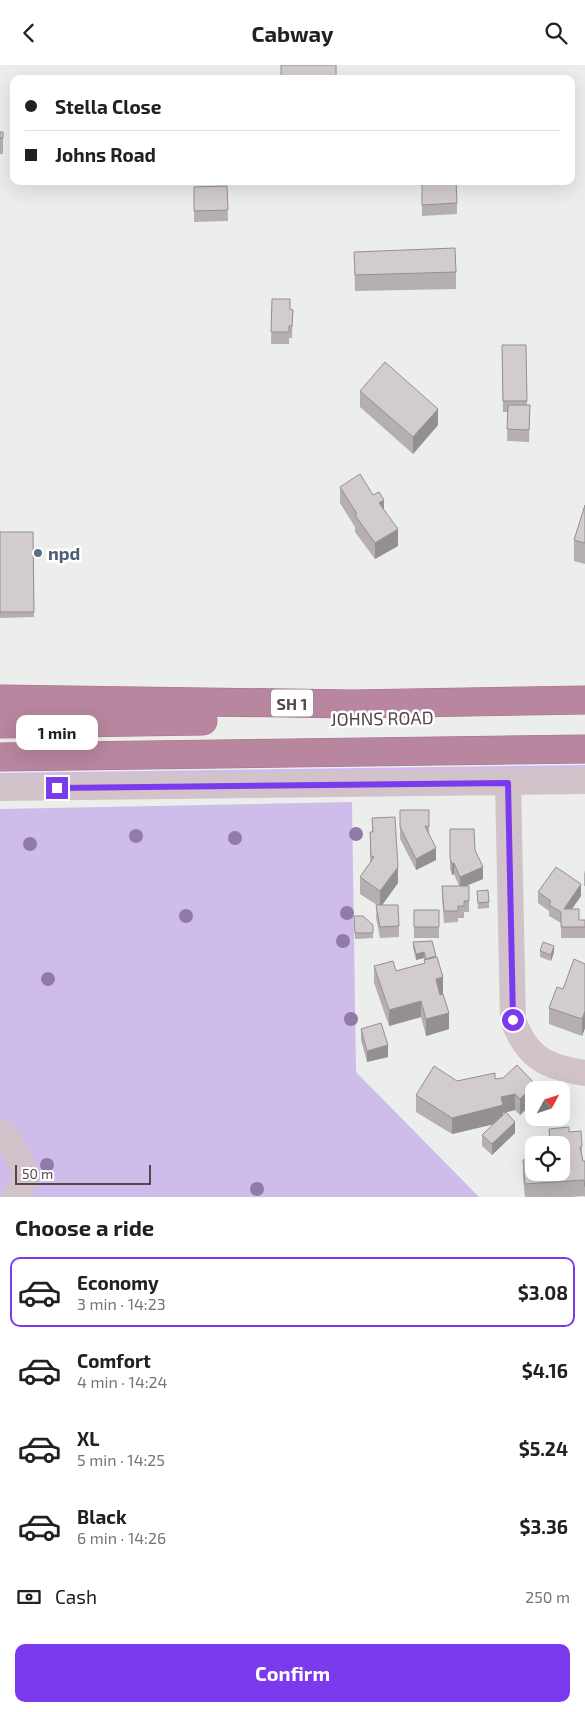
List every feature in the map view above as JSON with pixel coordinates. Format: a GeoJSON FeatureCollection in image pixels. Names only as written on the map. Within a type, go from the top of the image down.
{"type":"FeatureCollection","features":[{"type":"Feature","properties":{"kind":"highway","name":"SH 1"},"geometry":{"type":"LineString","coordinates":[[0,699],[352,704],[585,701]]}},
{"type":"Feature","properties":{"kind":"highway","name":"JOHNS ROAD"},"geometry":{"type":"LineString","coordinates":[[0,724],[585,715]]}},
{"type":"Feature","properties":{"kind":"highway","name":"JOHNS ROAD"},"geometry":{"type":"LineString","coordinates":[[0,757],[585,749]]}},
{"type":"Feature","properties":{"kind":"street"},"geometry":{"type":"LineString","coordinates":[[0,788],[585,781]]}},
{"type":"Feature","properties":{"kind":"street"},"geometry":{"type":"LineString","coordinates":[[508,783],[513,1020],[525,1047],[537,1059],[552,1066],[585,1073]]}},
{"type":"Feature","properties":{"kind":"street"},"geometry":{"type":"LineString","coordinates":[[0,1131],[21,1159],[25,1179],[16,1197]]}},
{"type":"Feature","properties":{"kind":"shaded area"},"geometry":{"type":"Polygon","coordinates":[[[585,765],[585,775],[0,783],[0,773],[585,765]]]}},
{"type":"Feature","properties":{"kind":"shaded area"},"geometry":{"type":"Polygon","coordinates":[[[352,802],[356,1072],[479,1197],[0,1197],[0,809],[352,802]]]}},
{"type":"Feature","properties":{"kind":"building"},"geometry":{"type":"Polygon","coordinates":[[[281,65],[336,65],[336,75],[281,75],[281,65]]]}},
{"type":"Feature","properties":{"kind":"building"},"geometry":{"type":"Polygon","coordinates":[[[0,132],[3,132],[3,138],[0,138],[0,132]]]}},
{"type":"Feature","properties":{"kind":"building"},"geometry":{"type":"Polygon","coordinates":[[[422,185],[456,185],[457,203],[422,205],[422,185]]]}},
{"type":"Feature","properties":{"kind":"building"},"geometry":{"type":"Polygon","coordinates":[[[227,186],[228,210],[194,211],[194,187],[227,186]]]}},
{"type":"Feature","properties":{"kind":"building"},"geometry":{"type":"Polygon","coordinates":[[[455,248],[456,272],[355,275],[354,252],[455,248]]]}},
{"type":"Feature","properties":{"kind":"building"},"geometry":{"type":"Polygon","coordinates":[[[272,299],[290,299],[290,309],[293,310],[292,326],[289,326],[289,332],[271,332],[272,299]]]}},
{"type":"Feature","properties":{"kind":"building"},"geometry":{"type":"Polygon","coordinates":[[[502,345],[526,345],[527,401],[503,401],[502,345]]]}},
{"type":"Feature","properties":{"kind":"building"},"geometry":{"type":"Polygon","coordinates":[[[385,362],[438,409],[413,437],[360,391],[385,362]]]}},
{"type":"Feature","properties":{"kind":"building"},"geometry":{"type":"Polygon","coordinates":[[[508,405],[530,405],[529,430],[507,429],[508,405]]]}},
{"type":"Feature","properties":{"kind":"building"},"geometry":{"type":"Polygon","coordinates":[[[360,474],[373,495],[379,492],[384,500],[379,503],[398,529],[375,543],[355,515],[357,514],[340,487],[360,474]]]}},
{"type":"Feature","properties":{"kind":"building"},"geometry":{"type":"Polygon","coordinates":[[[585,505],[585,543],[574,540],[585,505]]]}},
{"type":"Feature","properties":{"kind":"building"},"geometry":{"type":"Polygon","coordinates":[[[0,532],[33,532],[34,612],[0,612],[0,532]]]}},
{"type":"Feature","properties":{"kind":"building"},"geometry":{"type":"Polygon","coordinates":[[[400,810],[429,810],[429,827],[425,826],[436,848],[416,859],[400,827],[400,810]]]}},
{"type":"Feature","properties":{"kind":"building"},"geometry":{"type":"Polygon","coordinates":[[[395,817],[398,867],[380,891],[360,877],[374,857],[371,856],[370,832],[373,832],[372,818],[395,817]]]}},
{"type":"Feature","properties":{"kind":"building"},"geometry":{"type":"Polygon","coordinates":[[[450,829],[474,829],[475,850],[483,867],[460,877],[450,858],[450,829]]]}},
{"type":"Feature","properties":{"kind":"building"},"geometry":{"type":"Polygon","coordinates":[[[556,867],[581,884],[564,909],[579,909],[579,920],[585,920],[585,927],[561,927],[561,912],[549,905],[551,901],[538,892],[556,867]]]}},
{"type":"Feature","properties":{"kind":"building"},"geometry":{"type":"Polygon","coordinates":[[[442,886],[469,886],[469,901],[464,901],[464,906],[458,906],[458,911],[444,911],[442,886]]]}},
{"type":"Feature","properties":{"kind":"building"},"geometry":{"type":"Polygon","coordinates":[[[488,890],[489,902],[478,903],[477,891],[488,890]]]}},
{"type":"Feature","properties":{"kind":"building"},"geometry":{"type":"Polygon","coordinates":[[[376,905],[398,905],[399,926],[380,927],[376,905]]]}},
{"type":"Feature","properties":{"kind":"building"},"geometry":{"type":"Polygon","coordinates":[[[414,910],[439,910],[439,927],[414,927],[414,910]]]}},
{"type":"Feature","properties":{"kind":"building"},"geometry":{"type":"Polygon","coordinates":[[[354,916],[363,916],[373,925],[373,933],[355,933],[354,916]]]}},
{"type":"Feature","properties":{"kind":"building"},"geometry":{"type":"Polygon","coordinates":[[[432,941],[436,956],[426,959],[424,952],[416,954],[413,942],[432,941]]]}},
{"type":"Feature","properties":{"kind":"building"},"geometry":{"type":"Polygon","coordinates":[[[543,942],[554,946],[551,955],[540,951],[543,942]]]}},
{"type":"Feature","properties":{"kind":"building"},"geometry":{"type":"Polygon","coordinates":[[[437,957],[443,977],[436,979],[440,995],[443,994],[449,1013],[426,1019],[421,1001],[389,1010],[374,966],[393,961],[396,971],[425,963],[424,960],[437,957]]]}},
{"type":"Feature","properties":{"kind":"building"},"geometry":{"type":"Polygon","coordinates":[[[574,959],[585,964],[585,1011],[582,1019],[549,1008],[557,987],[563,989],[574,959]]]}},
{"type":"Feature","properties":{"kind":"building"},"geometry":{"type":"Polygon","coordinates":[[[381,1023],[388,1045],[367,1051],[361,1029],[381,1023]]]}},
{"type":"Feature","properties":{"kind":"building"},"geometry":{"type":"Polygon","coordinates":[[[517,1065],[532,1081],[525,1081],[525,1094],[520,1099],[515,1094],[501,1097],[503,1105],[452,1118],[416,1095],[434,1066],[457,1081],[495,1073],[495,1079],[503,1078],[517,1065]]]}},
{"type":"Feature","properties":{"kind":"building"},"geometry":{"type":"Polygon","coordinates":[[[506,1112],[515,1122],[492,1144],[482,1135],[506,1112]]]}},
{"type":"Feature","properties":{"kind":"building"},"geometry":{"type":"Polygon","coordinates":[[[569,1127],[569,1132],[581,1131],[582,1146],[580,1147],[583,1161],[585,1161],[585,1187],[584,1180],[570,1181],[570,1136],[549,1136],[549,1129],[569,1127]]]}},
{"type":"Feature","properties":{"kind":"building"},"geometry":{"type":"Polygon","coordinates":[[[523,1160],[525,1160],[525,1181],[569,1181],[525,1184],[523,1160]]]}},
{"type":"Feature","properties":{"kind":"place","name":"npd"},"geometry":{"type":"Point","coordinates":[38,553]}},
{"type":"Feature","properties":{"kind":"route"},"geometry":{"type":"LineString","coordinates":[[57,788],[508,783],[511,1003],[513,1020]]}}]}
